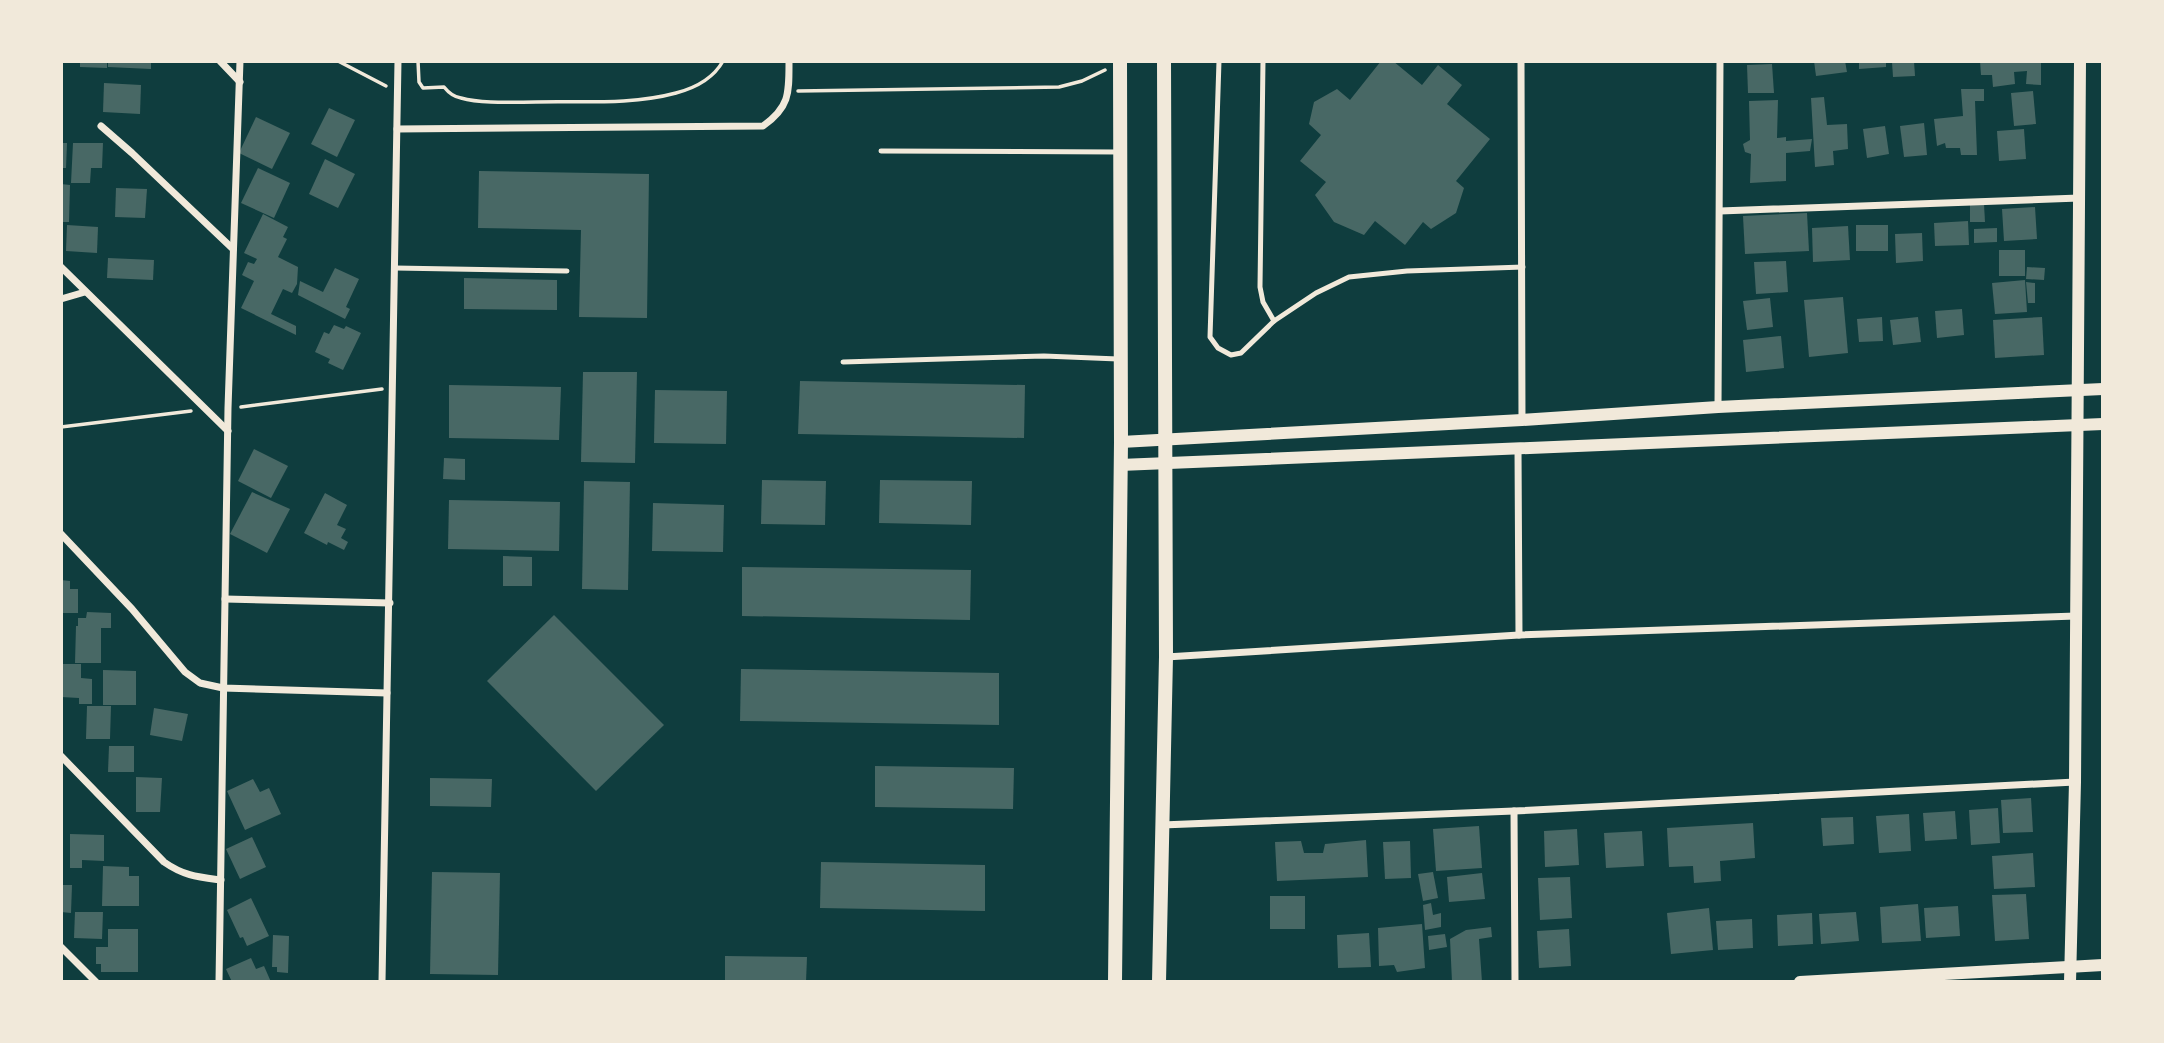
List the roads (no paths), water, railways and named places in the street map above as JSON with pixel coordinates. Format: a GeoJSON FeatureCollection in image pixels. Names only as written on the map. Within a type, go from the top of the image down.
{"type":"FeatureCollection","features":[{"type":"Feature","properties":{"kind":"main road"},"geometry":{"type":"LineString","coordinates":[[1159,982],[1166,657],[1164,61]]}},
{"type":"Feature","properties":{"kind":"main road"},"geometry":{"type":"LineString","coordinates":[[1115,982],[1121,442],[1120,62]]}},
{"type":"Feature","properties":{"kind":"street"},"geometry":{"type":"LineString","coordinates":[[220,61],[240,82]]}},
{"type":"Feature","properties":{"kind":"street"},"geometry":{"type":"LineString","coordinates":[[219,982],[228,408],[240,61]]}},
{"type":"Feature","properties":{"kind":"street"},"geometry":{"type":"LineString","coordinates":[[382,982],[398,61]]}},
{"type":"Feature","properties":{"kind":"street"},"geometry":{"type":"LineString","coordinates":[[397,130],[763,126],[778,115],[786,100],[789,61]]}},
{"type":"Feature","properties":{"kind":"street"},"geometry":{"type":"LineString","coordinates":[[1521,61],[1522,420]]}},
{"type":"Feature","properties":{"kind":"street"},"geometry":{"type":"LineString","coordinates":[[1718,407],[1720,61]]}},
{"type":"Feature","properties":{"kind":"street"},"geometry":{"type":"LineString","coordinates":[[2070,982],[2075,782],[2080,61]]}},
{"type":"Feature","properties":{"kind":"street"},"geometry":{"type":"LineString","coordinates":[[101,126],[233,249]]}},
{"type":"Feature","properties":{"kind":"street"},"geometry":{"type":"LineString","coordinates":[[1720,211],[2079,198]]}},
{"type":"Feature","properties":{"kind":"street"},"geometry":{"type":"LineString","coordinates":[[61,267],[228,431]]}},
{"type":"Feature","properties":{"kind":"street"},"geometry":{"type":"LineString","coordinates":[[61,299],[85,292]]}},
{"type":"Feature","properties":{"kind":"street"},"geometry":{"type":"LineString","coordinates":[[1121,442],[1718,407],[2103,389]]}},
{"type":"Feature","properties":{"kind":"street"},"geometry":{"type":"LineString","coordinates":[[1120,465],[2103,424]]}},
{"type":"Feature","properties":{"kind":"street"},"geometry":{"type":"LineString","coordinates":[[1518,447],[1519,635]]}},
{"type":"Feature","properties":{"kind":"street"},"geometry":{"type":"LineString","coordinates":[[61,534],[132,609],[185,672],[200,683],[223,688],[387,693]]}},
{"type":"Feature","properties":{"kind":"street"},"geometry":{"type":"LineString","coordinates":[[225,600],[390,603]]}},
{"type":"Feature","properties":{"kind":"street"},"geometry":{"type":"LineString","coordinates":[[1166,657],[1519,635],[2076,616]]}},
{"type":"Feature","properties":{"kind":"street"},"geometry":{"type":"LineString","coordinates":[[61,756],[164,862],[178,872],[221,880]]}},
{"type":"Feature","properties":{"kind":"street"},"geometry":{"type":"LineString","coordinates":[[1161,825],[1514,811],[2075,782]]}},
{"type":"Feature","properties":{"kind":"street"},"geometry":{"type":"LineString","coordinates":[[1514,811],[1516,982]]}},
{"type":"Feature","properties":{"kind":"street"},"geometry":{"type":"LineString","coordinates":[[61,947],[96,982]]}},
{"type":"Feature","properties":{"kind":"street"},"geometry":{"type":"LineString","coordinates":[[1800,982],[2103,965]]}},
{"type":"Feature","properties":{"kind":"lane"},"geometry":{"type":"LineString","coordinates":[[1219,61],[1210,337],[1218,348],[1231,355],[1241,353],[1274,321],[1316,293],[1349,278],[1407,271],[1523,267]]}},
{"type":"Feature","properties":{"kind":"lane"},"geometry":{"type":"LineString","coordinates":[[1263,61],[1259,287],[1263,302],[1274,321]]}},
{"type":"Feature","properties":{"kind":"lane"},"geometry":{"type":"LineString","coordinates":[[881,151],[1121,152]]}},
{"type":"Feature","properties":{"kind":"lane"},"geometry":{"type":"LineString","coordinates":[[395,268],[567,271]]}},
{"type":"Feature","properties":{"kind":"lane"},"geometry":{"type":"LineString","coordinates":[[843,362],[1044,356],[1121,359]]}}]}
